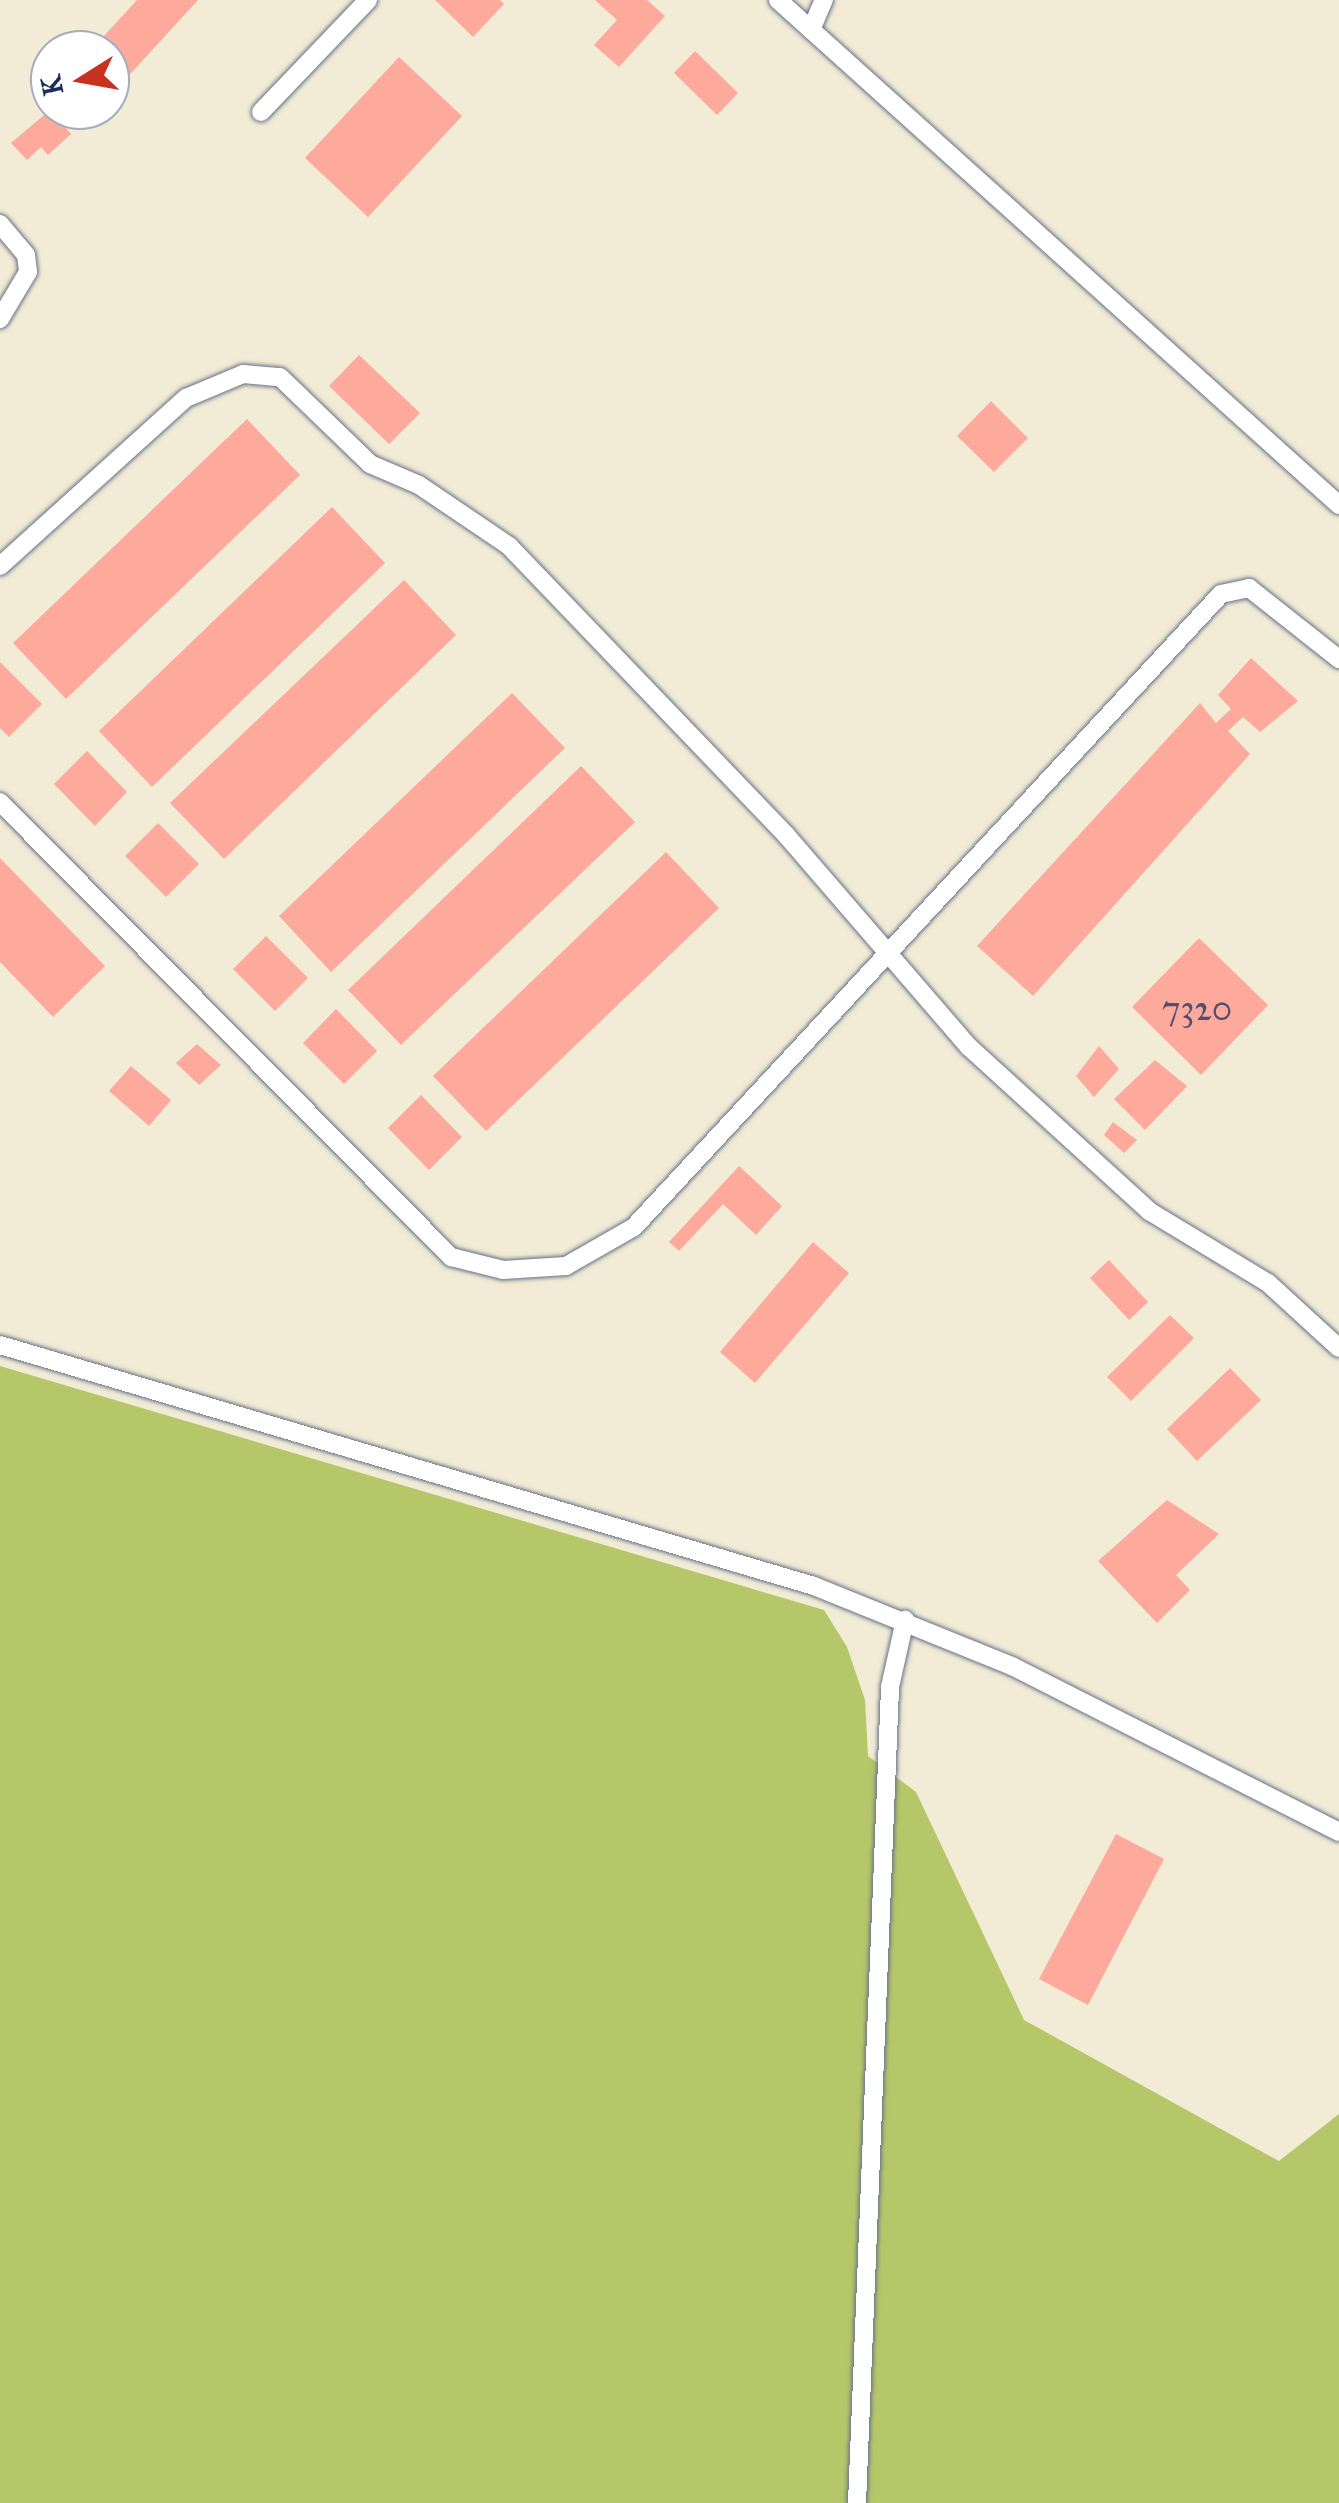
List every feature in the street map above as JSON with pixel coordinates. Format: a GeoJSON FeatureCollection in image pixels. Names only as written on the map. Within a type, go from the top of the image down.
{"type":"FeatureCollection","features":[{"type":"Feature","properties":{"kind":"lane"},"geometry":{"type":"LineString","coordinates":[[261,112],[368,0]]}},
{"type":"Feature","properties":{"kind":"lane"},"geometry":{"type":"LineString","coordinates":[[778,0],[1339,505]]}},
{"type":"Feature","properties":{"kind":"lane"},"geometry":{"type":"LineString","coordinates":[[811,30],[824,0]]}},
{"type":"Feature","properties":{"kind":"lane"},"geometry":{"type":"LineString","coordinates":[[0,224],[26,255],[28,272],[0,319]]}},
{"type":"Feature","properties":{"kind":"lane"},"geometry":{"type":"LineString","coordinates":[[0,566],[186,398],[243,374],[280,377],[370,464],[419,485],[509,546],[890,952],[969,1047],[1149,1210],[1268,1282],[1339,1348]]}},
{"type":"Feature","properties":{"kind":"lane"},"geometry":{"type":"LineString","coordinates":[[0,802],[412,1224],[451,1258],[502,1270],[566,1266],[634,1226],[1220,594],[1249,588],[1339,660]]}},
{"type":"Feature","properties":{"kind":"lane"},"geometry":{"type":"LineString","coordinates":[[0,1345],[795,1580],[905,1620],[1145,1729],[1339,1832]]}},
{"type":"Feature","properties":{"kind":"lane"},"geometry":{"type":"LineString","coordinates":[[857,2503],[890,1688],[905,1620]]}},
{"type":"Feature","properties":{"kind":"green space"},"geometry":{"type":"Polygon","coordinates":[[[0,1366],[824,1610],[847,1647],[865,1700],[868,1756],[916,1792],[1024,2020],[1279,2161],[1339,2114],[1339,2503],[0,2503],[0,1366]]]}},
{"type":"Feature","properties":{"kind":"building"},"geometry":{"type":"Polygon","coordinates":[[[137,0],[198,0],[130,74],[130,30],[109,30],[137,0]]]}},
{"type":"Feature","properties":{"kind":"building"},"geometry":{"type":"Polygon","coordinates":[[[435,0],[500,0],[504,4],[473,37],[435,0]]]}},
{"type":"Feature","properties":{"kind":"building"},"geometry":{"type":"Polygon","coordinates":[[[595,0],[647,0],[665,16],[619,67],[594,45],[617,20],[595,0]]]}},
{"type":"Feature","properties":{"kind":"building"},"geometry":{"type":"Polygon","coordinates":[[[695,51],[738,93],[717,115],[674,73],[695,51]]]}},
{"type":"Feature","properties":{"kind":"building"},"geometry":{"type":"Polygon","coordinates":[[[399,57],[462,116],[368,217],[305,158],[399,57]]]}},
{"type":"Feature","properties":{"kind":"building"},"geometry":{"type":"Polygon","coordinates":[[[30,127],[30,130],[68,130],[71,134],[48,155],[41,147],[27,160],[11,143],[30,127]]]}},
{"type":"Feature","properties":{"kind":"building"},"geometry":{"type":"Polygon","coordinates":[[[359,355],[420,413],[389,444],[329,386],[359,355]]]}},
{"type":"Feature","properties":{"kind":"building"},"geometry":{"type":"Polygon","coordinates":[[[991,401],[1028,438],[994,472],[957,436],[991,401]]]}},
{"type":"Feature","properties":{"kind":"building"},"geometry":{"type":"Polygon","coordinates":[[[247,419],[300,475],[66,699],[13,643],[247,419]]]}},
{"type":"Feature","properties":{"kind":"building"},"geometry":{"type":"Polygon","coordinates":[[[332,507],[385,563],[152,787],[99,731],[332,507]]]}},
{"type":"Feature","properties":{"kind":"building"},"geometry":{"type":"Polygon","coordinates":[[[404,580],[456,635],[224,859],[170,803],[404,580]]]}},
{"type":"Feature","properties":{"kind":"building"},"geometry":{"type":"Polygon","coordinates":[[[1251,658],[1298,701],[1260,732],[1243,717],[1228,731],[1250,754],[1033,996],[977,946],[1200,703],[1216,723],[1231,709],[1218,695],[1251,658]]]}},
{"type":"Feature","properties":{"kind":"building"},"geometry":{"type":"Polygon","coordinates":[[[0,662],[42,704],[9,737],[0,728],[0,662]]]}},
{"type":"Feature","properties":{"kind":"building"},"geometry":{"type":"Polygon","coordinates":[[[512,693],[565,748],[331,972],[279,916],[512,693]]]}},
{"type":"Feature","properties":{"kind":"building"},"geometry":{"type":"Polygon","coordinates":[[[87,751],[127,792],[95,826],[54,784],[87,751]]]}},
{"type":"Feature","properties":{"kind":"building"},"geometry":{"type":"Polygon","coordinates":[[[581,766],[635,822],[401,1045],[348,990],[581,766]]]}},
{"type":"Feature","properties":{"kind":"building"},"geometry":{"type":"Polygon","coordinates":[[[158,823],[199,864],[166,897],[125,856],[158,823]]]}},
{"type":"Feature","properties":{"kind":"building"},"geometry":{"type":"Polygon","coordinates":[[[666,852],[719,908],[486,1131],[433,1076],[666,852]]]}},
{"type":"Feature","properties":{"kind":"building"},"geometry":{"type":"Polygon","coordinates":[[[0,858],[105,966],[53,1017],[0,962],[0,858]]]}},
{"type":"Feature","properties":{"kind":"building"},"geometry":{"type":"Polygon","coordinates":[[[266,936],[308,978],[275,1011],[233,969],[266,936]]]}},
{"type":"Feature","properties":{"kind":"building"},"geometry":{"type":"Polygon","coordinates":[[[1199,938],[1268,1005],[1201,1075],[1132,1007],[1199,938]]]}},
{"type":"Feature","properties":{"kind":"building"},"geometry":{"type":"Polygon","coordinates":[[[336,1009],[377,1051],[344,1084],[303,1043],[336,1009]]]}},
{"type":"Feature","properties":{"kind":"building"},"geometry":{"type":"Polygon","coordinates":[[[197,1044],[221,1065],[199,1085],[176,1063],[197,1044]]]}},
{"type":"Feature","properties":{"kind":"building"},"geometry":{"type":"Polygon","coordinates":[[[1099,1046],[1119,1069],[1094,1097],[1076,1076],[1099,1046]]]}},
{"type":"Feature","properties":{"kind":"building"},"geometry":{"type":"Polygon","coordinates":[[[1155,1060],[1187,1086],[1145,1130],[1114,1099],[1155,1060]]]}},
{"type":"Feature","properties":{"kind":"building"},"geometry":{"type":"Polygon","coordinates":[[[131,1066],[171,1100],[149,1126],[109,1091],[131,1066]]]}},
{"type":"Feature","properties":{"kind":"building"},"geometry":{"type":"Polygon","coordinates":[[[421,1095],[462,1137],[429,1170],[388,1128],[421,1095]]]}},
{"type":"Feature","properties":{"kind":"building"},"geometry":{"type":"Polygon","coordinates":[[[1113,1122],[1137,1140],[1124,1153],[1104,1135],[1113,1122]]]}},
{"type":"Feature","properties":{"kind":"building"},"geometry":{"type":"Polygon","coordinates":[[[739,1166],[782,1206],[756,1235],[723,1204],[679,1251],[669,1242],[739,1166]]]}},
{"type":"Feature","properties":{"kind":"building"},"geometry":{"type":"Polygon","coordinates":[[[813,1242],[849,1273],[755,1383],[720,1352],[813,1242]]]}},
{"type":"Feature","properties":{"kind":"building"},"geometry":{"type":"Polygon","coordinates":[[[1109,1260],[1148,1302],[1129,1320],[1090,1278],[1109,1260]]]}},
{"type":"Feature","properties":{"kind":"building"},"geometry":{"type":"Polygon","coordinates":[[[1170,1315],[1194,1338],[1131,1401],[1107,1377],[1170,1315]]]}},
{"type":"Feature","properties":{"kind":"building"},"geometry":{"type":"Polygon","coordinates":[[[1230,1368],[1261,1400],[1197,1461],[1167,1429],[1230,1368]]]}},
{"type":"Feature","properties":{"kind":"building"},"geometry":{"type":"Polygon","coordinates":[[[1167,1500],[1219,1534],[1176,1575],[1190,1590],[1157,1623],[1098,1561],[1167,1500]]]}},
{"type":"Feature","properties":{"kind":"building"},"geometry":{"type":"Polygon","coordinates":[[[1116,1834],[1164,1859],[1088,2005],[1039,1979],[1116,1834]]]}}]}
